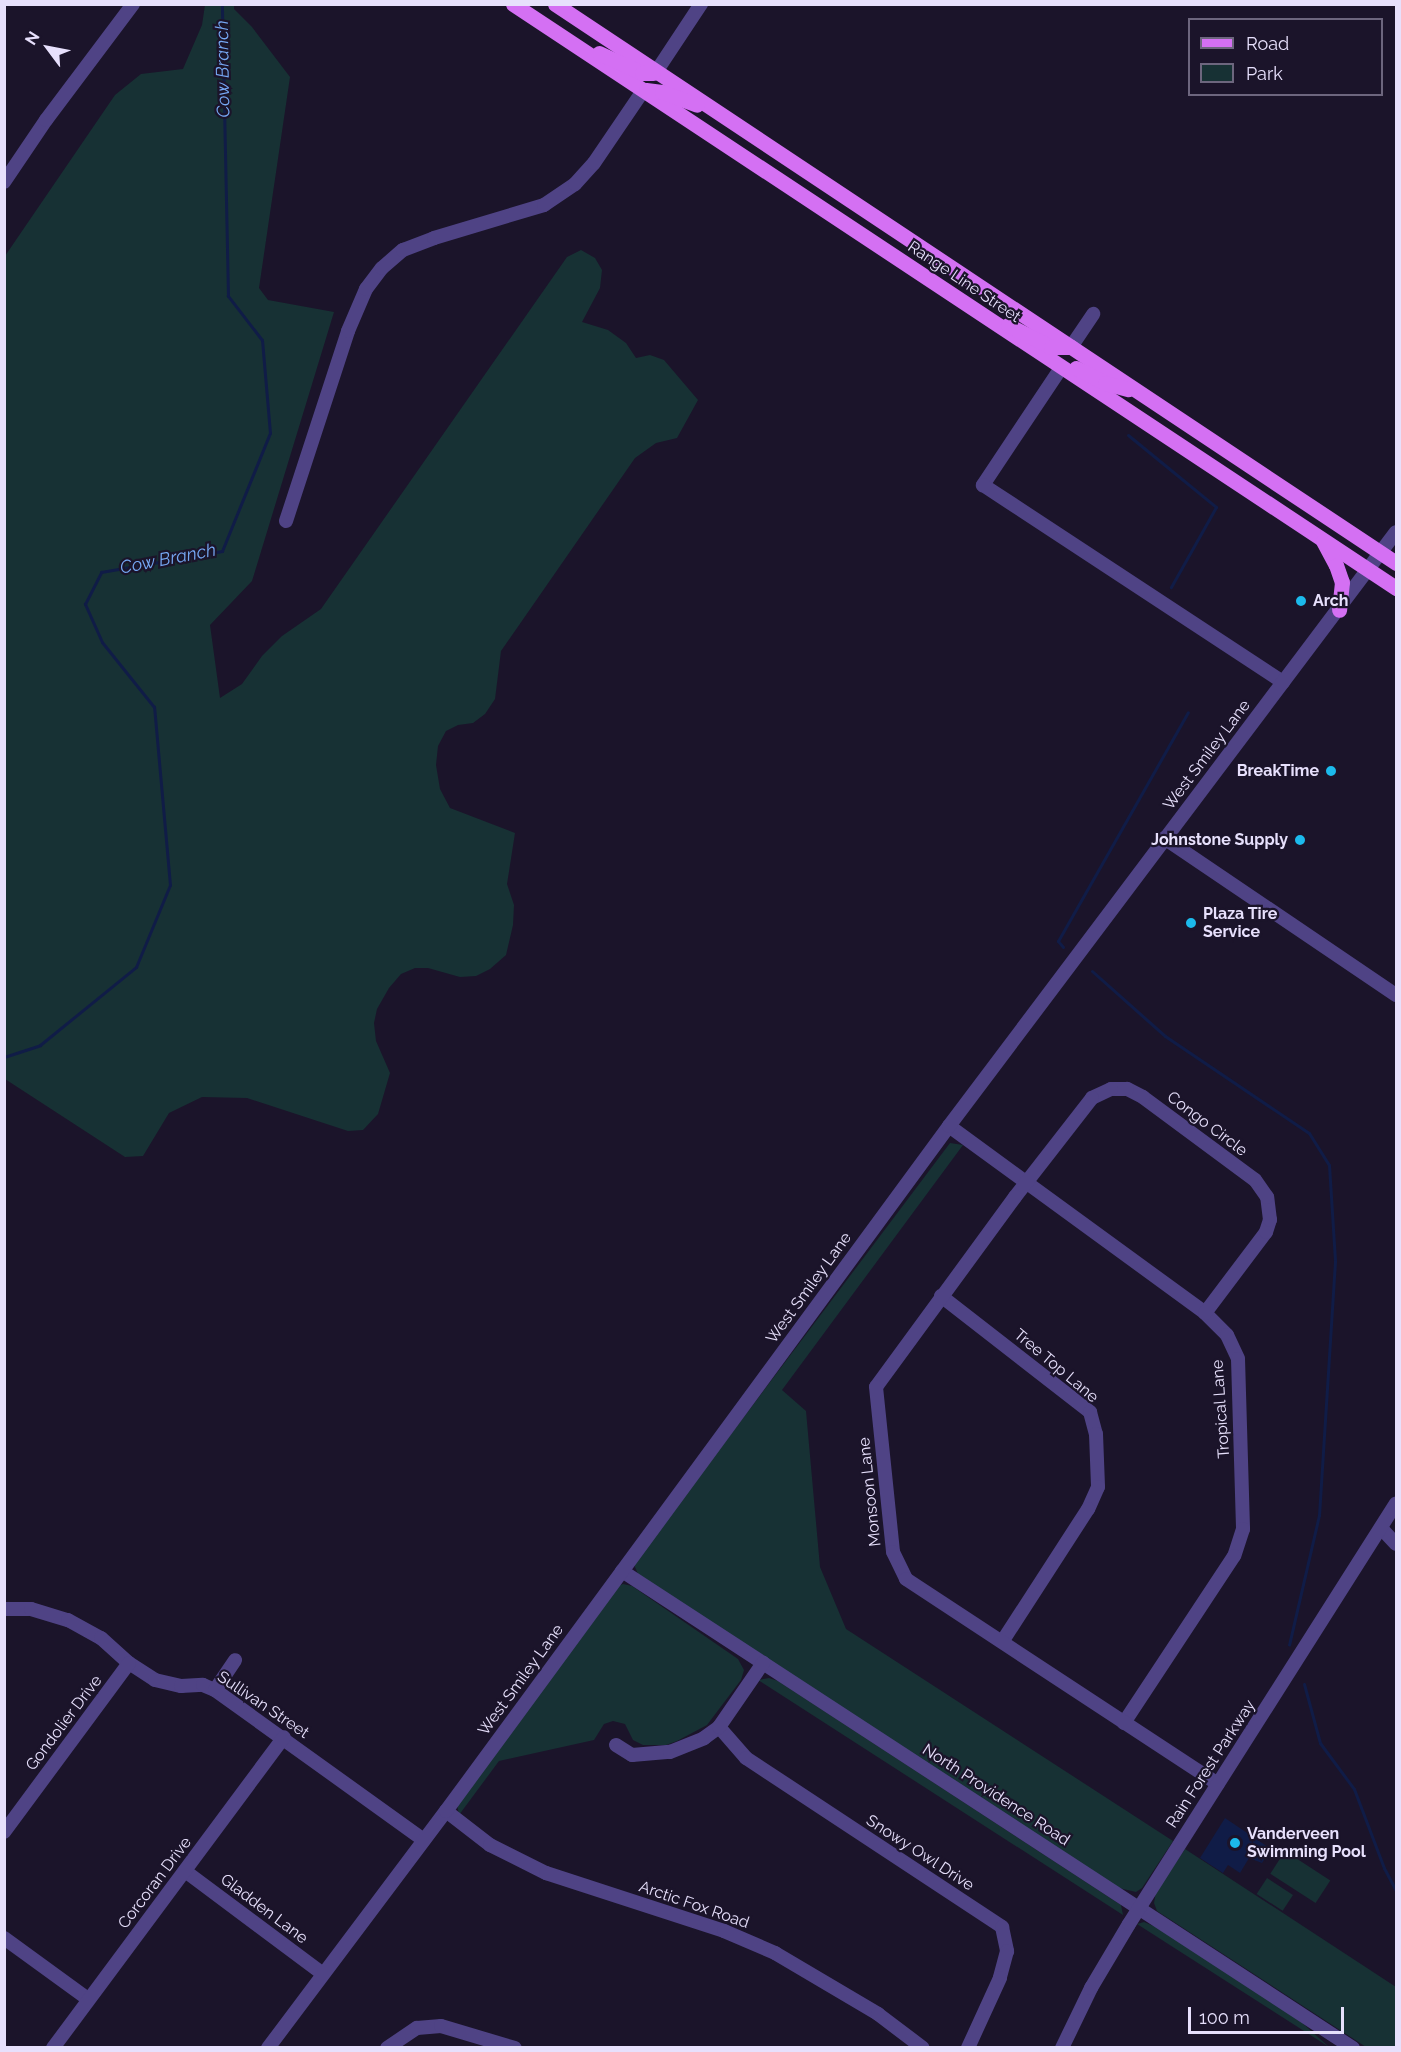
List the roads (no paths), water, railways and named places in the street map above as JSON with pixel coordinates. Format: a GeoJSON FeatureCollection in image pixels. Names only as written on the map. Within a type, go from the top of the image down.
{"type":"FeatureCollection","features":[{"type":"Feature","properties":{"kind":"main road","name":"Range Line Street"},"geometry":{"type":"LineString","coordinates":[[513,4],[1396,588]]}},
{"type":"Feature","properties":{"kind":"main road","name":"Range Line Street"},"geometry":{"type":"LineString","coordinates":[[555,4],[1396,562]]}},
{"type":"Feature","properties":{"kind":"main road"},"geometry":{"type":"LineString","coordinates":[[559,35],[642,74],[656,72]]}},
{"type":"Feature","properties":{"kind":"main road"},"geometry":{"type":"LineString","coordinates":[[643,91],[662,92],[714,110]]}},
{"type":"Feature","properties":{"kind":"main road"},"geometry":{"type":"LineString","coordinates":[[982,316],[1023,330],[1051,347],[1071,347]]}},
{"type":"Feature","properties":{"kind":"main road"},"geometry":{"type":"LineString","coordinates":[[1061,368],[1074,367],[1105,383],[1140,392]]}},
{"type":"Feature","properties":{"kind":"main road"},"geometry":{"type":"LineString","coordinates":[[1321,539],[1336,565],[1342,582],[1339,610]]}},
{"type":"Feature","properties":{"kind":"street"},"geometry":{"type":"LineString","coordinates":[[4,182],[46,120],[133,4]]}},
{"type":"Feature","properties":{"kind":"street"},"geometry":{"type":"LineString","coordinates":[[656,72],[701,4]]}},
{"type":"Feature","properties":{"kind":"street"},"geometry":{"type":"LineString","coordinates":[[286,521],[348,331],[366,289],[382,268],[403,250],[434,238],[544,206],[575,184],[594,163],[643,91]]}},
{"type":"Feature","properties":{"kind":"street"},"geometry":{"type":"LineString","coordinates":[[1071,347],[1093,314]]}},
{"type":"Feature","properties":{"kind":"street"},"geometry":{"type":"LineString","coordinates":[[1061,368],[983,485],[1283,682]]}},
{"type":"Feature","properties":{"kind":"street","name":"West Smiley Lane"},"geometry":{"type":"LineString","coordinates":[[268,2048],[424,1840],[949,1126],[1164,838],[1369,571],[1396,532]]}},
{"type":"Feature","properties":{"kind":"street"},"geometry":{"type":"LineString","coordinates":[[1164,838],[1396,995]]}},
{"type":"Feature","properties":{"kind":"street","name":"Congo Circle"},"geometry":{"type":"LineString","coordinates":[[1026,1183],[1092,1098],[1111,1089],[1127,1089],[1143,1097],[1255,1180],[1267,1197],[1270,1220],[1266,1232],[1205,1313]]}},
{"type":"Feature","properties":{"kind":"street","name":"Tropical Lane"},"geometry":{"type":"LineString","coordinates":[[949,1126],[1205,1313],[1227,1335],[1238,1359],[1243,1529],[1234,1556],[1124,1723]]}},
{"type":"Feature","properties":{"kind":"street","name":"Monsoon Lane"},"geometry":{"type":"LineString","coordinates":[[1026,1183],[876,1387],[893,1552],[906,1579],[1218,1784]]}},
{"type":"Feature","properties":{"kind":"street","name":"Tree Top Lane"},"geometry":{"type":"LineString","coordinates":[[941,1296],[1090,1412],[1096,1434],[1098,1486],[1088,1509],[1002,1642]]}},
{"type":"Feature","properties":{"kind":"street","name":"Rain Forest Parkway"},"geometry":{"type":"LineString","coordinates":[[1062,2048],[1091,1988],[1139,1908],[1396,1504]]}},
{"type":"Feature","properties":{"kind":"street"},"geometry":{"type":"LineString","coordinates":[[1381,1528],[1396,1544]]}},
{"type":"Feature","properties":{"kind":"street","name":"North Providence Road"},"geometry":{"type":"LineString","coordinates":[[622,1571],[1352,2047]]}},
{"type":"Feature","properties":{"kind":"street","name":"Sullivan Street"},"geometry":{"type":"LineString","coordinates":[[4,1610],[31,1609],[68,1620],[101,1638],[129,1664],[155,1680],[181,1686],[202,1685],[215,1690],[284,1737],[424,1840]]}},
{"type":"Feature","properties":{"kind":"street"},"geometry":{"type":"LineString","coordinates":[[215,1690],[235,1660]]}},
{"type":"Feature","properties":{"kind":"street"},"geometry":{"type":"LineString","coordinates":[[616,1744],[632,1755],[670,1752],[704,1738],[719,1727],[763,1663]]}},
{"type":"Feature","properties":{"kind":"street","name":"Gondolier Drive"},"geometry":{"type":"LineString","coordinates":[[4,1832],[129,1664]]}},
{"type":"Feature","properties":{"kind":"street","name":"Snowy Owl Drive"},"geometry":{"type":"LineString","coordinates":[[719,1727],[746,1758],[1002,1927],[1007,1951],[1000,1978],[968,2048]]}},
{"type":"Feature","properties":{"kind":"street","name":"Corcoran Drive"},"geometry":{"type":"LineString","coordinates":[[53,2048],[284,1737]]}},
{"type":"Feature","properties":{"kind":"street","name":"Arctic Fox Road"},"geometry":{"type":"LineString","coordinates":[[446,1810],[490,1845],[546,1873],[724,1931],[776,1953],[878,2014],[923,2048]]}},
{"type":"Feature","properties":{"kind":"street","name":"Gladden Lane"},"geometry":{"type":"LineString","coordinates":[[185,1871],[323,1974]]}},
{"type":"Feature","properties":{"kind":"street"},"geometry":{"type":"LineString","coordinates":[[4,1938],[88,1999]]}},
{"type":"Feature","properties":{"kind":"street"},"geometry":{"type":"LineString","coordinates":[[387,2048],[417,2028],[441,2026],[515,2048]]}},
{"type":"Feature","properties":{"kind":"water","name":"Vanderveen Swimming Pool"},"geometry":{"type":"Polygon","coordinates":[[[1225,1818],[1268,1847],[1265,1852],[1268,1853],[1262,1863],[1249,1858],[1240,1873],[1228,1865],[1223,1873],[1200,1858],[1225,1818]]]}},
{"type":"Feature","properties":{"kind":"waterway","name":"Cow Branch"},"geometry":{"type":"LineString","coordinates":[[4,1057],[40,1045],[136,967],[170,885],[154,707],[102,642],[85,604],[101,572],[222,551],[270,433],[262,340],[228,296],[222,4]]}},
{"type":"Feature","properties":{"kind":"waterway"},"geometry":{"type":"LineString","coordinates":[[1128,435],[1216,507],[1171,587]]}},
{"type":"Feature","properties":{"kind":"waterway"},"geometry":{"type":"LineString","coordinates":[[1063,947],[1058,941],[1188,712]]}},
{"type":"Feature","properties":{"kind":"waterway"},"geometry":{"type":"LineString","coordinates":[[1092,971],[1165,1036],[1309,1133],[1329,1165],[1335,1261],[1319,1515],[1289,1645]]}},
{"type":"Feature","properties":{"kind":"waterway"},"geometry":{"type":"LineString","coordinates":[[1304,1684],[1320,1743],[1354,1789],[1384,1868],[1396,1891]]}},
{"type":"Feature","properties":{"kind":"place","name":"Arch"},"geometry":{"type":"Point","coordinates":[1301,601]}},
{"type":"Feature","properties":{"kind":"place","name":"BreakTime"},"geometry":{"type":"Point","coordinates":[1331,771]}},
{"type":"Feature","properties":{"kind":"place","name":"Johnstone Supply"},"geometry":{"type":"Point","coordinates":[1300,840]}},
{"type":"Feature","properties":{"kind":"place","name":"Plaza Tire Service"},"geometry":{"type":"Point","coordinates":[1191,923]}},
{"type":"Feature","properties":{"kind":"place","name":"Vanderveen Swimming Pool"},"geometry":{"type":"Point","coordinates":[1235,1843]}}]}
